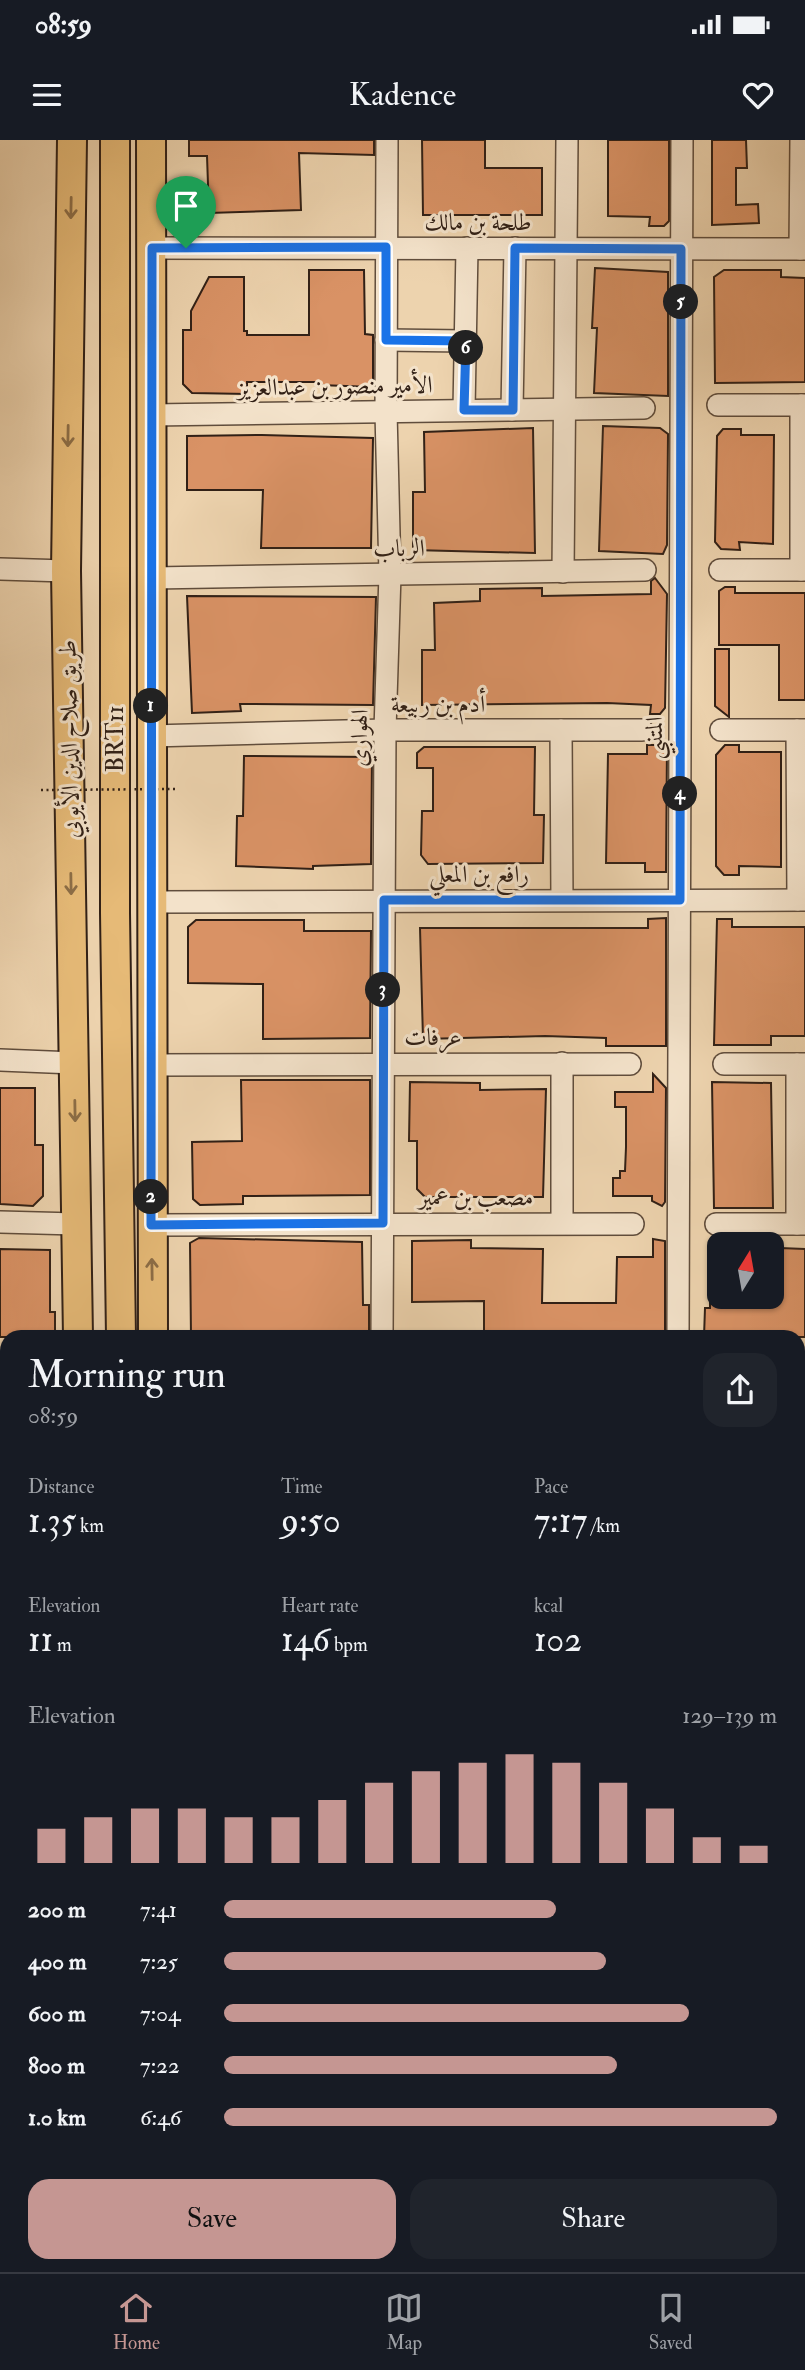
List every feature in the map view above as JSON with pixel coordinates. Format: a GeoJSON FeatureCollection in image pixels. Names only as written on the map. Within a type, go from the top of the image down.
{"type":"FeatureCollection","features":[{"type":"Feature","properties":{"kind":"main road","name":"طريق صلاح الدين الأيوبي"},"geometry":{"type":"LineString","coordinates":[[72,140],[66,571],[78,1330]]}},
{"type":"Feature","properties":{"kind":"main road","name":"BRT11"},"geometry":{"type":"LineString","coordinates":[[115,140],[115,912],[121,1330]]}},
{"type":"Feature","properties":{"kind":"main road"},"geometry":{"type":"LineString","coordinates":[[151,140],[153,1330]]}},
{"type":"Feature","properties":{"kind":"street","name":"الهواري"},"geometry":{"type":"LineString","coordinates":[[382,1330],[384,730],[390,574],[386,412],[387,140]]}},
{"type":"Feature","properties":{"kind":"street"},"geometry":{"type":"LineString","coordinates":[[563,572],[567,140]]}},
{"type":"Feature","properties":{"kind":"street","name":"المتنبي"},"geometry":{"type":"LineString","coordinates":[[678,1330],[682,140]]}},
{"type":"Feature","properties":{"kind":"street"},"geometry":{"type":"LineString","coordinates":[[801,140],[803,249]]}},
{"type":"Feature","properties":{"kind":"street","name":"طلحة بن مالك"},"geometry":{"type":"LineString","coordinates":[[152,248],[803,249]]}},
{"type":"Feature","properties":{"kind":"street"},"geometry":{"type":"LineString","coordinates":[[464,410],[467,248]]}},
{"type":"Feature","properties":{"kind":"street"},"geometry":{"type":"LineString","coordinates":[[513,410],[515,248]]}},
{"type":"Feature","properties":{"kind":"street"},"geometry":{"type":"LineString","coordinates":[[386,340],[466,341]]}},
{"type":"Feature","properties":{"kind":"street"},"geometry":{"type":"LineString","coordinates":[[718,405],[803,405],[803,570],[720,570]]}},
{"type":"Feature","properties":{"kind":"street","name":"الأمير منصور بن عبدالعزيز"},"geometry":{"type":"LineString","coordinates":[[152,415],[644,408]]}},
{"type":"Feature","properties":{"kind":"street"},"geometry":{"type":"LineString","coordinates":[[0,569],[66,571]]}},
{"type":"Feature","properties":{"kind":"street","name":"الرباب"},"geometry":{"type":"LineString","coordinates":[[153,578],[645,570]]}},
{"type":"Feature","properties":{"kind":"street","name":"أدم بن ربيعة"},"geometry":{"type":"LineString","coordinates":[[151,736],[384,730],[642,730]]}},
{"type":"Feature","properties":{"kind":"street"},"geometry":{"type":"LineString","coordinates":[[561,730],[562,900]]}},
{"type":"Feature","properties":{"kind":"street"},"geometry":{"type":"LineString","coordinates":[[720,730],[801,730],[802,900]]}},
{"type":"Feature","properties":{"kind":"street","name":"رافع بن المعلي"},"geometry":{"type":"LineString","coordinates":[[152,902],[802,900]]}},
{"type":"Feature","properties":{"kind":"street"},"geometry":{"type":"LineString","coordinates":[[0,1060],[74,1063]]}},
{"type":"Feature","properties":{"kind":"street"},"geometry":{"type":"LineString","coordinates":[[562,1063],[562,1223]]}},
{"type":"Feature","properties":{"kind":"street","name":"عرفات"},"geometry":{"type":"LineString","coordinates":[[151,1065],[630,1063]]}},
{"type":"Feature","properties":{"kind":"street"},"geometry":{"type":"LineString","coordinates":[[716,1224],[801,1224],[801,1064],[724,1064]]}},
{"type":"Feature","properties":{"kind":"street"},"geometry":{"type":"LineString","coordinates":[[0,1222],[76,1224]]}},
{"type":"Feature","properties":{"kind":"street","name":"مصعب بن عمير"},"geometry":{"type":"LineString","coordinates":[[151,1225],[633,1224]]}},
{"type":"Feature","properties":{"kind":"path"},"geometry":{"type":"LineString","coordinates":[[41,790],[176,789]]}},
{"type":"Feature","properties":{"kind":"building"},"geometry":{"type":"Polygon","coordinates":[[[189,140],[374,140],[374,155],[299,153],[301,210],[209,213],[207,156],[189,156],[189,140]]]}},
{"type":"Feature","properties":{"kind":"building"},"geometry":{"type":"Polygon","coordinates":[[[422,140],[485,140],[485,168],[542,168],[542,215],[423,215],[422,140]]]}},
{"type":"Feature","properties":{"kind":"building"},"geometry":{"type":"Polygon","coordinates":[[[608,140],[669,140],[669,221],[664,226],[649,226],[650,217],[608,216],[608,140]]]}},
{"type":"Feature","properties":{"kind":"building"},"geometry":{"type":"Polygon","coordinates":[[[712,140],[746,140],[747,168],[736,168],[736,205],[758,204],[759,223],[712,225],[712,140]]]}},
{"type":"Feature","properties":{"kind":"building"},"geometry":{"type":"Polygon","coordinates":[[[595,268],[668,272],[668,396],[594,393],[597,328],[592,328],[595,268]]]}},
{"type":"Feature","properties":{"kind":"building"},"geometry":{"type":"Polygon","coordinates":[[[309,270],[364,270],[365,334],[373,335],[373,387],[319,385],[319,382],[247,382],[247,394],[192,393],[183,384],[183,330],[191,330],[191,311],[209,277],[244,277],[244,331],[247,331],[247,335],[309,335],[309,270]]]}},
{"type":"Feature","properties":{"kind":"building"},"geometry":{"type":"Polygon","coordinates":[[[724,270],[781,270],[781,277],[805,278],[805,382],[715,383],[714,277],[724,270]]]}},
{"type":"Feature","properties":{"kind":"building"},"geometry":{"type":"Polygon","coordinates":[[[603,426],[660,428],[668,434],[667,545],[663,554],[599,551],[603,426]]]}},
{"type":"Feature","properties":{"kind":"building"},"geometry":{"type":"Polygon","coordinates":[[[533,428],[535,553],[413,550],[413,492],[425,492],[424,432],[533,428]]]}},
{"type":"Feature","properties":{"kind":"building"},"geometry":{"type":"Polygon","coordinates":[[[723,429],[741,429],[741,435],[774,435],[773,544],[739,542],[740,550],[721,549],[715,542],[717,436],[723,429]]]}},
{"type":"Feature","properties":{"kind":"building"},"geometry":{"type":"Polygon","coordinates":[[[187,436],[373,438],[371,548],[261,548],[263,490],[187,490],[187,436]]]}},
{"type":"Feature","properties":{"kind":"building"},"geometry":{"type":"Polygon","coordinates":[[[655,578],[667,594],[665,708],[660,714],[650,714],[651,705],[607,703],[422,705],[422,650],[435,650],[434,603],[480,601],[480,589],[542,588],[542,596],[651,594],[651,581],[655,578]]]}},
{"type":"Feature","properties":{"kind":"building"},"geometry":{"type":"Polygon","coordinates":[[[725,587],[735,587],[735,593],[805,593],[805,700],[779,700],[779,645],[719,645],[719,591],[725,587]]]}},
{"type":"Feature","properties":{"kind":"building"},"geometry":{"type":"Polygon","coordinates":[[[187,596],[376,597],[373,705],[240,704],[241,711],[192,713],[187,596]]]}},
{"type":"Feature","properties":{"kind":"building"},"geometry":{"type":"Polygon","coordinates":[[[715,649],[729,649],[729,717],[715,706],[715,649]]]}},
{"type":"Feature","properties":{"kind":"building"},"geometry":{"type":"Polygon","coordinates":[[[647,745],[667,745],[666,872],[645,872],[645,863],[606,863],[608,754],[647,754],[647,745]]]}},
{"type":"Feature","properties":{"kind":"building"},"geometry":{"type":"Polygon","coordinates":[[[725,745],[739,745],[739,752],[781,752],[781,867],[739,866],[739,875],[724,875],[716,866],[716,755],[725,745]]]}},
{"type":"Feature","properties":{"kind":"building"},"geometry":{"type":"Polygon","coordinates":[[[424,747],[535,747],[534,815],[544,815],[543,863],[428,864],[421,855],[422,811],[433,811],[433,768],[417,768],[417,753],[424,747]]]}},
{"type":"Feature","properties":{"kind":"building"},"geometry":{"type":"Polygon","coordinates":[[[244,756],[372,757],[371,864],[313,866],[313,869],[236,866],[237,816],[243,816],[244,756]]]}},
{"type":"Feature","properties":{"kind":"building"},"geometry":{"type":"Polygon","coordinates":[[[666,918],[666,1046],[606,1046],[606,1038],[545,1036],[423,1039],[420,928],[648,928],[648,919],[666,918]]]}},
{"type":"Feature","properties":{"kind":"building"},"geometry":{"type":"Polygon","coordinates":[[[717,919],[732,919],[732,927],[805,927],[805,1036],[771,1036],[771,1045],[714,1045],[717,919]]]}},
{"type":"Feature","properties":{"kind":"building"},"geometry":{"type":"Polygon","coordinates":[[[196,920],[304,920],[304,931],[371,931],[370,1038],[263,1039],[263,984],[188,983],[188,927],[196,920]]]}},
{"type":"Feature","properties":{"kind":"building"},"geometry":{"type":"Polygon","coordinates":[[[653,1074],[666,1088],[665,1202],[662,1206],[652,1201],[652,1196],[613,1196],[613,1178],[620,1178],[620,1171],[625,1171],[626,1147],[626,1107],[615,1107],[615,1092],[653,1092],[653,1074]]]}},
{"type":"Feature","properties":{"kind":"building"},"geometry":{"type":"Polygon","coordinates":[[[241,1080],[370,1080],[370,1195],[243,1196],[243,1204],[200,1205],[193,1199],[192,1142],[242,1141],[241,1080]]]}},
{"type":"Feature","properties":{"kind":"building"},"geometry":{"type":"Polygon","coordinates":[[[410,1082],[480,1083],[480,1090],[546,1089],[543,1197],[425,1197],[417,1189],[417,1141],[409,1141],[410,1082]]]}},
{"type":"Feature","properties":{"kind":"building"},"geometry":{"type":"Polygon","coordinates":[[[712,1082],[771,1083],[773,1208],[714,1208],[712,1082]]]}},
{"type":"Feature","properties":{"kind":"building"},"geometry":{"type":"Polygon","coordinates":[[[0,1088],[35,1088],[35,1145],[43,1145],[43,1196],[33,1206],[0,1204],[0,1088]]]}},
{"type":"Feature","properties":{"kind":"building"},"geometry":{"type":"Polygon","coordinates":[[[199,1238],[362,1242],[363,1305],[369,1305],[369,1330],[191,1330],[190,1243],[199,1238]]]}},
{"type":"Feature","properties":{"kind":"building"},"geometry":{"type":"Polygon","coordinates":[[[653,1239],[665,1241],[665,1330],[484,1330],[484,1301],[412,1302],[412,1241],[471,1240],[471,1248],[543,1249],[542,1303],[616,1303],[617,1257],[653,1257],[653,1239]]]}},
{"type":"Feature","properties":{"kind":"building"},"geometry":{"type":"Polygon","coordinates":[[[784,1248],[805,1249],[805,1330],[704,1330],[705,1308],[784,1309],[784,1248]]]}},
{"type":"Feature","properties":{"kind":"building"},"geometry":{"type":"Polygon","coordinates":[[[0,1249],[50,1250],[50,1312],[55,1312],[55,1330],[0,1330],[0,1249]]]}},
{"type":"Feature","properties":{"kind":"route"},"geometry":{"type":"LineString","coordinates":[[386,247],[386,340],[466,341],[464,410],[513,410],[515,248],[681,249],[680,900],[384,900],[383,1223],[151,1225],[152,248],[186,248],[386,247]]}}]}
